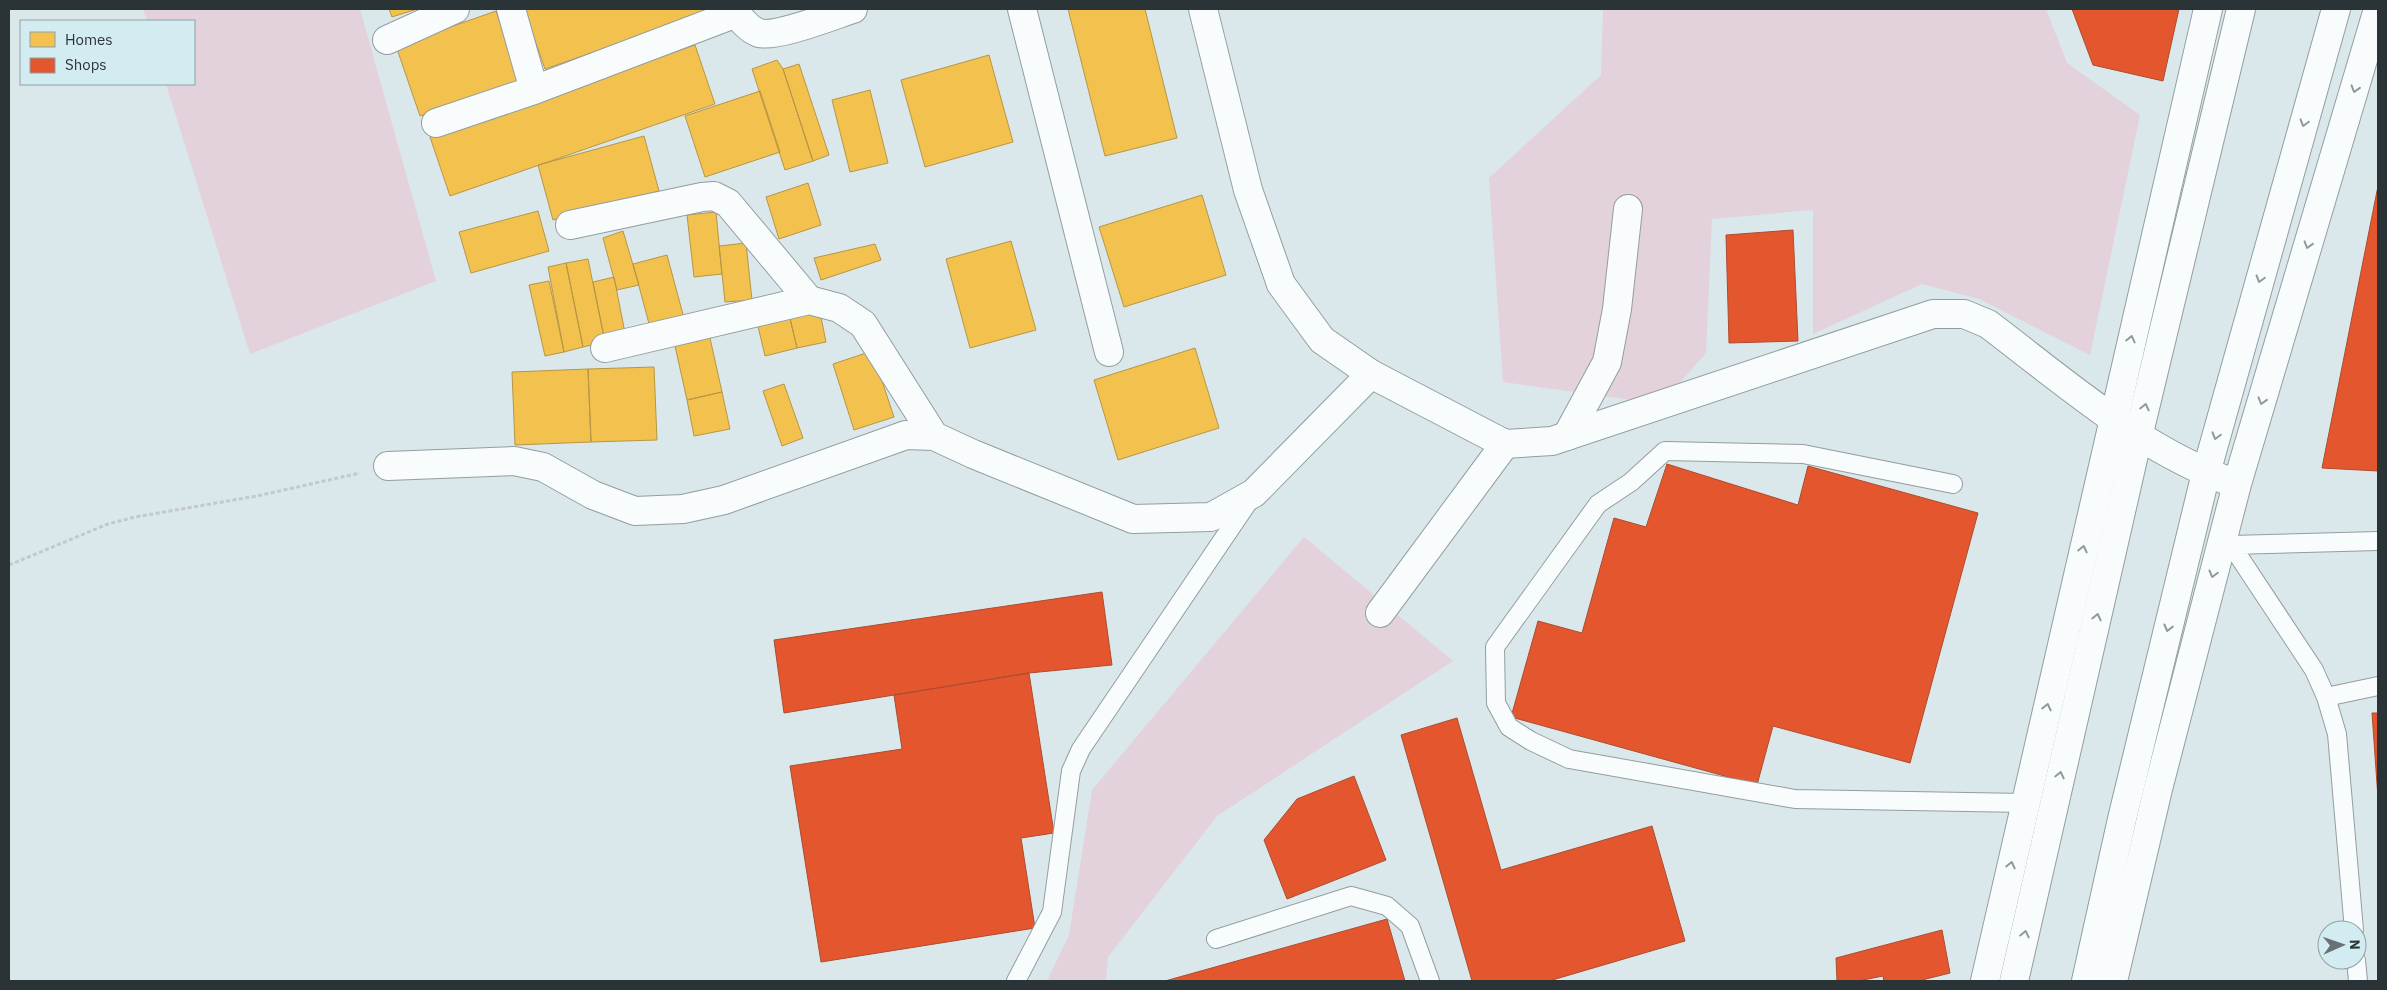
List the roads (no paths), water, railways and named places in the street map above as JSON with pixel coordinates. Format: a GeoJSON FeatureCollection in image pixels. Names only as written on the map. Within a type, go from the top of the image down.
{"type":"FeatureCollection","features":[{"type":"Feature","properties":{"kind":"main road"},"geometry":{"type":"LineString","coordinates":[[387,40],[455,9]]}},
{"type":"Feature","properties":{"kind":"main road"},"geometry":{"type":"LineString","coordinates":[[511,9],[534,90]]}},
{"type":"Feature","properties":{"kind":"main road"},"geometry":{"type":"LineString","coordinates":[[436,122],[534,90],[736,11],[748,26],[760,33],[778,32],[853,9]]}},
{"type":"Feature","properties":{"kind":"main road"},"geometry":{"type":"LineString","coordinates":[[1022,9],[1109,352]]}},
{"type":"Feature","properties":{"kind":"main road"},"geometry":{"type":"LineString","coordinates":[[1203,9],[1248,190],[1281,284],[1322,340],[1371,374],[1505,444],[1552,441],[1933,314],[1964,314],[1988,324],[2138,437],[2206,474],[2236,484]]}},
{"type":"Feature","properties":{"kind":"main road"},"geometry":{"type":"LineString","coordinates":[[1985,981],[2208,9]]}},
{"type":"Feature","properties":{"kind":"main road"},"geometry":{"type":"LineString","coordinates":[[2014,981],[2138,437],[2241,9]]}},
{"type":"Feature","properties":{"kind":"main road"},"geometry":{"type":"LineString","coordinates":[[2086,981],[2122,819],[2206,474],[2336,9]]}},
{"type":"Feature","properties":{"kind":"main road"},"geometry":{"type":"LineString","coordinates":[[2114,981],[2158,789],[2228,539],[2236,484],[2371,62],[2378,9]]}},
{"type":"Feature","properties":{"kind":"main road"},"geometry":{"type":"LineString","coordinates":[[570,225],[714,196],[728,203],[809,300]]}},
{"type":"Feature","properties":{"kind":"main road"},"geometry":{"type":"LineString","coordinates":[[1567,436],[1607,362],[1617,309],[1628,209]]}},
{"type":"Feature","properties":{"kind":"main road"},"geometry":{"type":"LineString","coordinates":[[605,348],[809,300],[839,308],[863,324],[934,436]]}},
{"type":"Feature","properties":{"kind":"main road"},"geometry":{"type":"LineString","coordinates":[[388,466],[514,461],[543,467],[593,495],[635,510],[683,509],[724,500],[906,435],[934,436],[972,454],[1133,519],[1211,517],[1254,494],[1371,374]]}},
{"type":"Feature","properties":{"kind":"main road"},"geometry":{"type":"LineString","coordinates":[[1380,613],[1505,444]]}},
{"type":"Feature","properties":{"kind":"lane"},"geometry":{"type":"LineString","coordinates":[[1953,484],[1803,454],[1665,451],[1631,482],[1598,504],[1495,647],[1496,703],[1509,727],[1531,741],[1569,759],[1795,799],[2025,803]]}},
{"type":"Feature","properties":{"kind":"lane"},"geometry":{"type":"LineString","coordinates":[[1016,981],[1052,912],[1071,771],[1081,749],[1254,494]]}},
{"type":"Feature","properties":{"kind":"lane"},"geometry":{"type":"LineString","coordinates":[[2228,539],[2378,541]]}},
{"type":"Feature","properties":{"kind":"lane"},"geometry":{"type":"LineString","coordinates":[[2228,539],[2314,670],[2326,697],[2337,734],[2353,920]]}},
{"type":"Feature","properties":{"kind":"lane"},"geometry":{"type":"LineString","coordinates":[[2326,697],[2378,686]]}},
{"type":"Feature","properties":{"kind":"lane"},"geometry":{"type":"LineString","coordinates":[[1216,939],[1351,896],[1387,906],[1410,926],[1430,981]]}}]}
